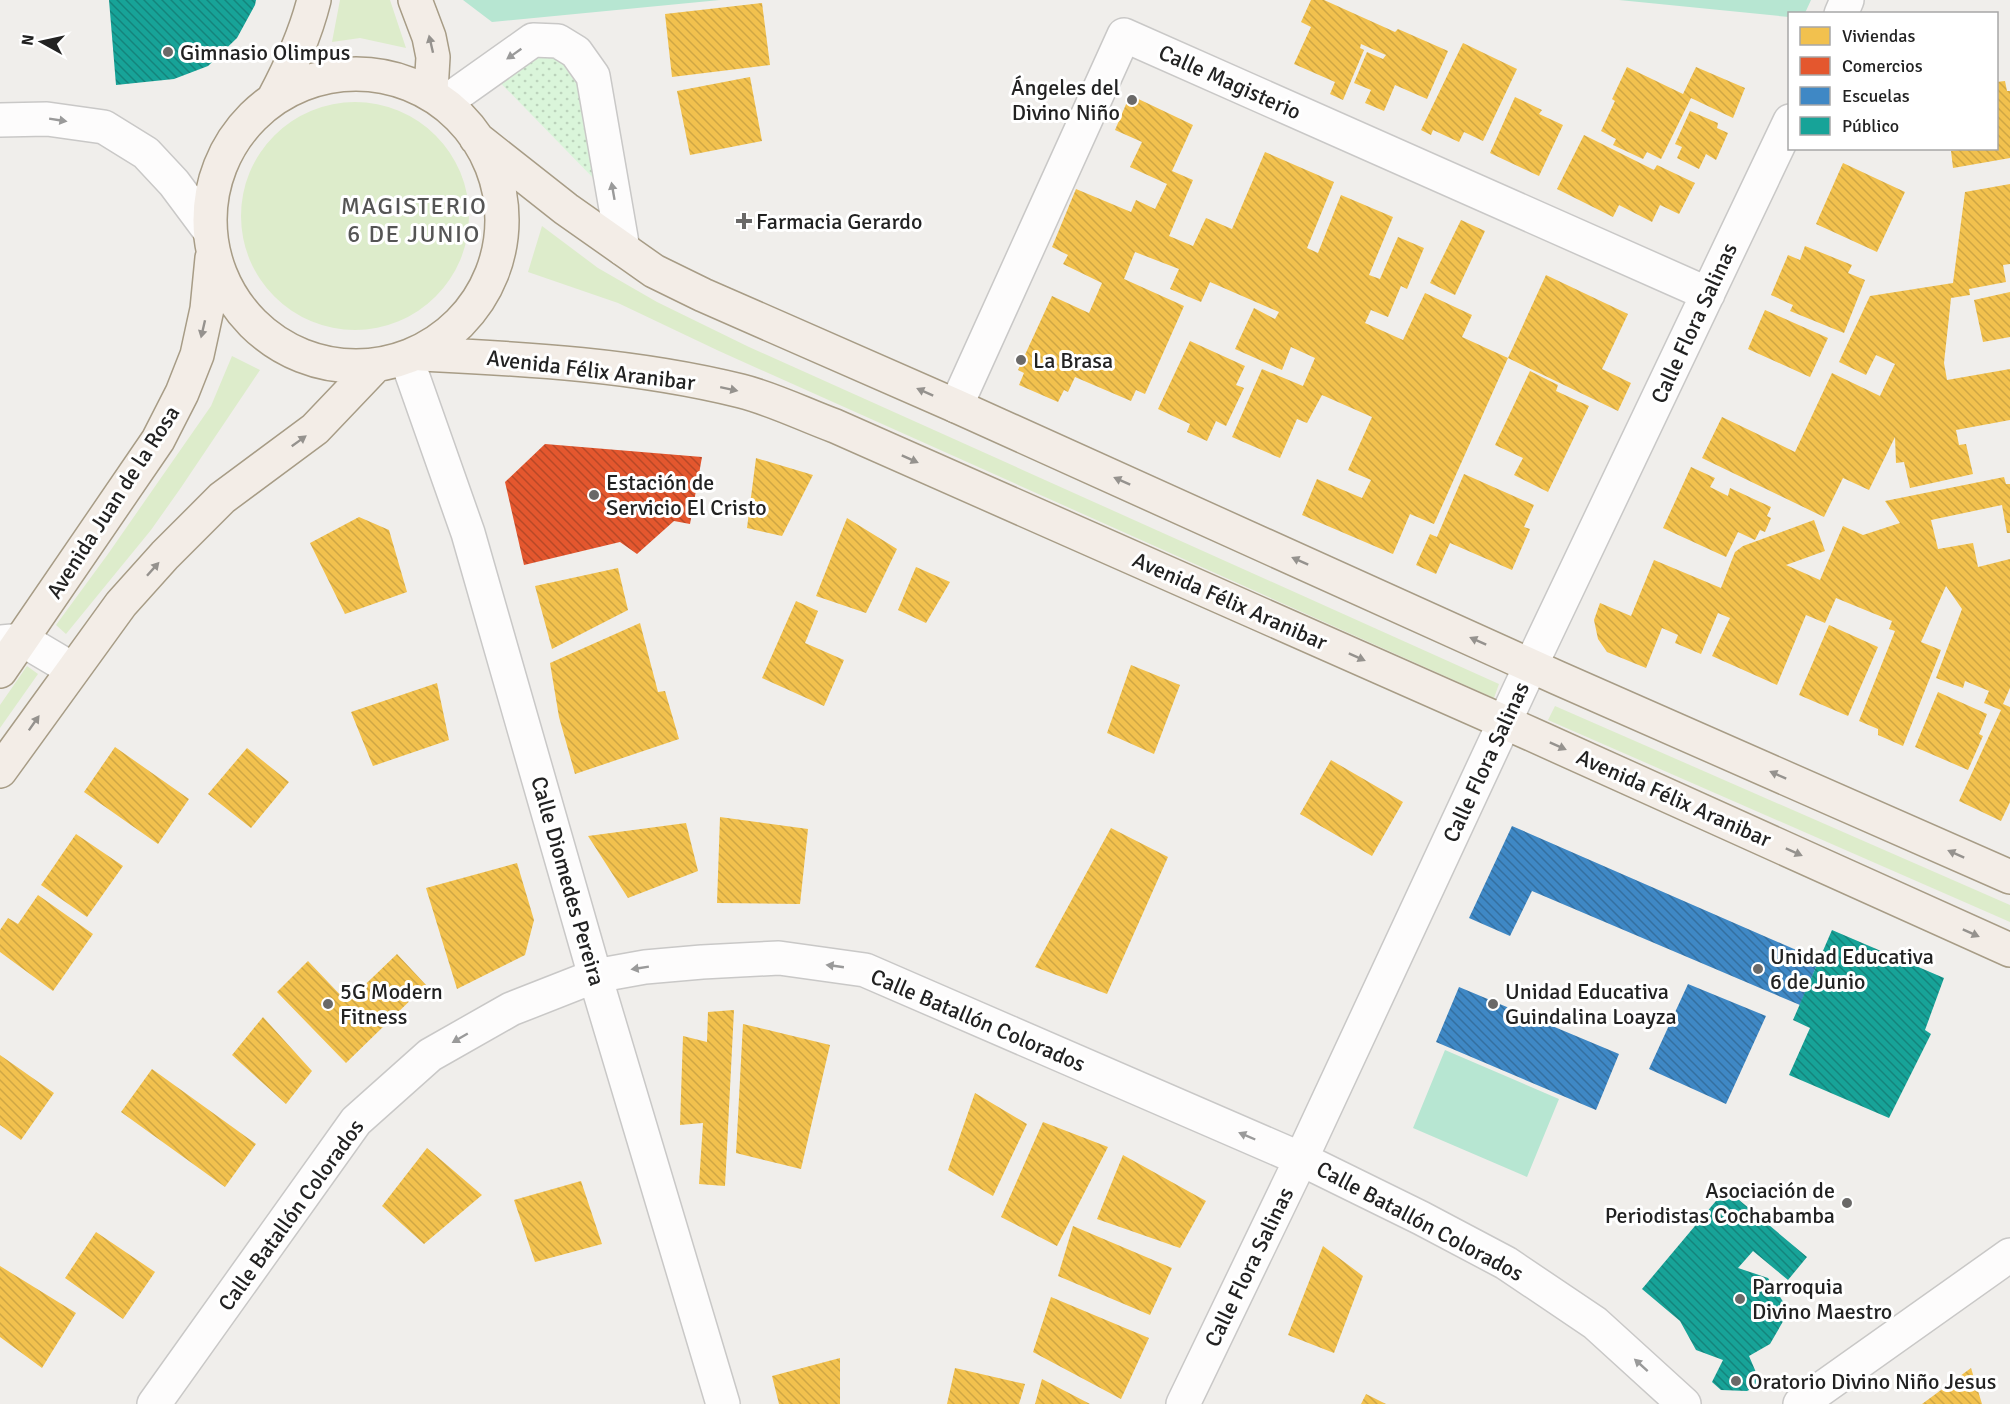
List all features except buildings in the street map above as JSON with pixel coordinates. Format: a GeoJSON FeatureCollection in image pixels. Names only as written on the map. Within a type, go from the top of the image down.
{"type":"FeatureCollection","features":[{"type":"Feature","properties":{"kind":"main road"},"geometry":{"type":"LineString","coordinates":[[274,98],[294,62],[314,0]]}},
{"type":"Feature","properties":{"kind":"main road"},"geometry":{"type":"LineString","coordinates":[[415,0],[429,37],[439,96]]}},
{"type":"Feature","properties":{"kind":"main road"},"geometry":{"type":"LineString","coordinates":[[0,771],[121,604],[222,498],[315,429],[401,360],[454,329],[474,305],[495,263],[500,238],[501,212],[497,186],[489,161],[464,118],[439,96],[388,76],[344,74],[319,79],[274,98]]}},
{"type":"Feature","properties":{"kind":"main road","name":"Avenida Juan de la Rosa"},"geometry":{"type":"LineString","coordinates":[[0,671],[11,641],[158,440],[182,393],[197,355],[207,309],[211,240],[210,199],[218,170],[232,142],[250,118],[274,98]]}},
{"type":"Feature","properties":{"kind":"main road"},"geometry":{"type":"LineString","coordinates":[[476,138],[566,209],[654,271],[703,295],[2010,878]]}},
{"type":"Feature","properties":{"kind":"main road","name":"Avenida Félix Aranibar"},"geometry":{"type":"LineString","coordinates":[[211,240],[219,272],[240,310],[271,340],[314,361],[345,366],[401,360],[524,359],[629,370],[744,392],[836,426],[1505,722],[2010,950]]}},
{"type":"Feature","properties":{"kind":"street","name":"Calle Magisterio"},"geometry":{"type":"LineString","coordinates":[[956,406],[1124,35],[1708,294]]}},
{"type":"Feature","properties":{"kind":"street"},"geometry":{"type":"LineString","coordinates":[[439,96],[533,40],[558,40],[576,52],[593,76],[623,249]]}},
{"type":"Feature","properties":{"kind":"street"},"geometry":{"type":"LineString","coordinates":[[0,120],[47,119],[104,127],[146,153],[174,183],[211,240]]}},
{"type":"Feature","properties":{"kind":"street","name":"Calle Flora Salinas"},"geometry":{"type":"LineString","coordinates":[[1183,1404],[1301,1159],[1531,665],[1788,125]]}},
{"type":"Feature","properties":{"kind":"street","name":"Calle Diomedes Pereira"},"geometry":{"type":"LineString","coordinates":[[401,360],[468,533],[595,976],[723,1404]]}},
{"type":"Feature","properties":{"kind":"street"},"geometry":{"type":"LineString","coordinates":[[11,641],[72,669]]}},
{"type":"Feature","properties":{"kind":"street","name":"Calle Batallón Colorados"},"geometry":{"type":"LineString","coordinates":[[154,1404],[356,1121],[430,1054],[511,1009],[595,976],[645,967],[779,958],[865,970],[1301,1159],[1421,1218],[1506,1263],[1595,1323],[1684,1404]]}},
{"type":"Feature","properties":{"kind":"street"},"geometry":{"type":"LineString","coordinates":[[1800,1404],[2010,1255]]}},
{"type":"Feature","properties":{"kind":"green space"},"geometry":{"type":"Polygon","coordinates":[[[340,0],[390,0],[406,48],[360,38],[332,42],[340,0]]]}},
{"type":"Feature","properties":{"kind":"green space"},"geometry":{"type":"Polygon","coordinates":[[[463,0],[720,0],[492,22],[463,0]]]}},
{"type":"Feature","properties":{"kind":"green space"},"geometry":{"type":"Polygon","coordinates":[[[1619,0],[1811,0],[1805,12],[1788,12],[1788,17],[1619,0]]]}},
{"type":"Feature","properties":{"kind":"green space"},"geometry":{"type":"Polygon","coordinates":[[[544,56],[566,57],[579,72],[600,185],[485,67],[544,56]]]}},
{"type":"Feature","properties":{"kind":"green space"},"geometry":{"type":"Polygon","coordinates":[[[344,102],[366,102],[409,115],[436,135],[456,162],[467,194],[469,216],[467,238],[456,270],[436,297],[409,317],[388,325],[366,330],[344,330],[301,317],[274,297],[254,270],[246,249],[241,227],[241,205],[254,162],[274,135],[301,115],[322,107],[344,102]]]}},
{"type":"Feature","properties":{"kind":"green space"},"geometry":{"type":"Polygon","coordinates":[[[542,226],[598,268],[657,302],[749,347],[1499,684],[1494,698],[719,351],[618,303],[528,272],[542,226]]]}},
{"type":"Feature","properties":{"kind":"green space"},"geometry":{"type":"Polygon","coordinates":[[[232,356],[260,370],[151,530],[66,634],[56,625],[211,406],[232,356]]]}},
{"type":"Feature","properties":{"kind":"green space"},"geometry":{"type":"Polygon","coordinates":[[[27,666],[38,674],[0,728],[0,705],[27,666]]]}},
{"type":"Feature","properties":{"kind":"green space"},"geometry":{"type":"Polygon","coordinates":[[[1555,706],[2010,905],[2010,922],[1548,720],[1555,706]]]}},
{"type":"Feature","properties":{"kind":"green space"},"geometry":{"type":"Polygon","coordinates":[[[1445,1050],[1559,1099],[1527,1177],[1413,1128],[1445,1050]]]}},
{"type":"Feature","properties":{"kind":"place","name":"Gimnasio Olimpus"},"geometry":{"type":"Point","coordinates":[168,52]}},
{"type":"Feature","properties":{"kind":"place","name":"Ángeles del Divino Niño"},"geometry":{"type":"Point","coordinates":[1132,100]}},
{"type":"Feature","properties":{"kind":"place","name":"Farmacia Gerardo"},"geometry":{"type":"Point","coordinates":[744,221]}},
{"type":"Feature","properties":{"kind":"place","name":"La Brasa"},"geometry":{"type":"Point","coordinates":[1021,360]}},
{"type":"Feature","properties":{"kind":"place","name":"Estación de Servicio El Cristo"},"geometry":{"type":"Point","coordinates":[594,495]}},
{"type":"Feature","properties":{"kind":"place","name":"Unidad Educativa 6 de Junio"},"geometry":{"type":"Point","coordinates":[1758,969]}},
{"type":"Feature","properties":{"kind":"place","name":"5G Modern Fitness"},"geometry":{"type":"Point","coordinates":[328,1004]}},
{"type":"Feature","properties":{"kind":"place","name":"Unidad Educativa Guindalina Loayza"},"geometry":{"type":"Point","coordinates":[1493,1004]}},
{"type":"Feature","properties":{"kind":"place","name":"Asociación de Periodistas Cochabamba"},"geometry":{"type":"Point","coordinates":[1847,1203]}},
{"type":"Feature","properties":{"kind":"place","name":"Parroquia Divino Maestro"},"geometry":{"type":"Point","coordinates":[1740,1299]}},
{"type":"Feature","properties":{"kind":"place","name":"Oratorio Divino Niño Jesus"},"geometry":{"type":"Point","coordinates":[1736,1381]}},
{"type":"Feature","properties":{"kind":"district","name":"MAGISTERIO 6 DE JUNIO"},"geometry":{"type":"Point","coordinates":[414,220]}}]}
